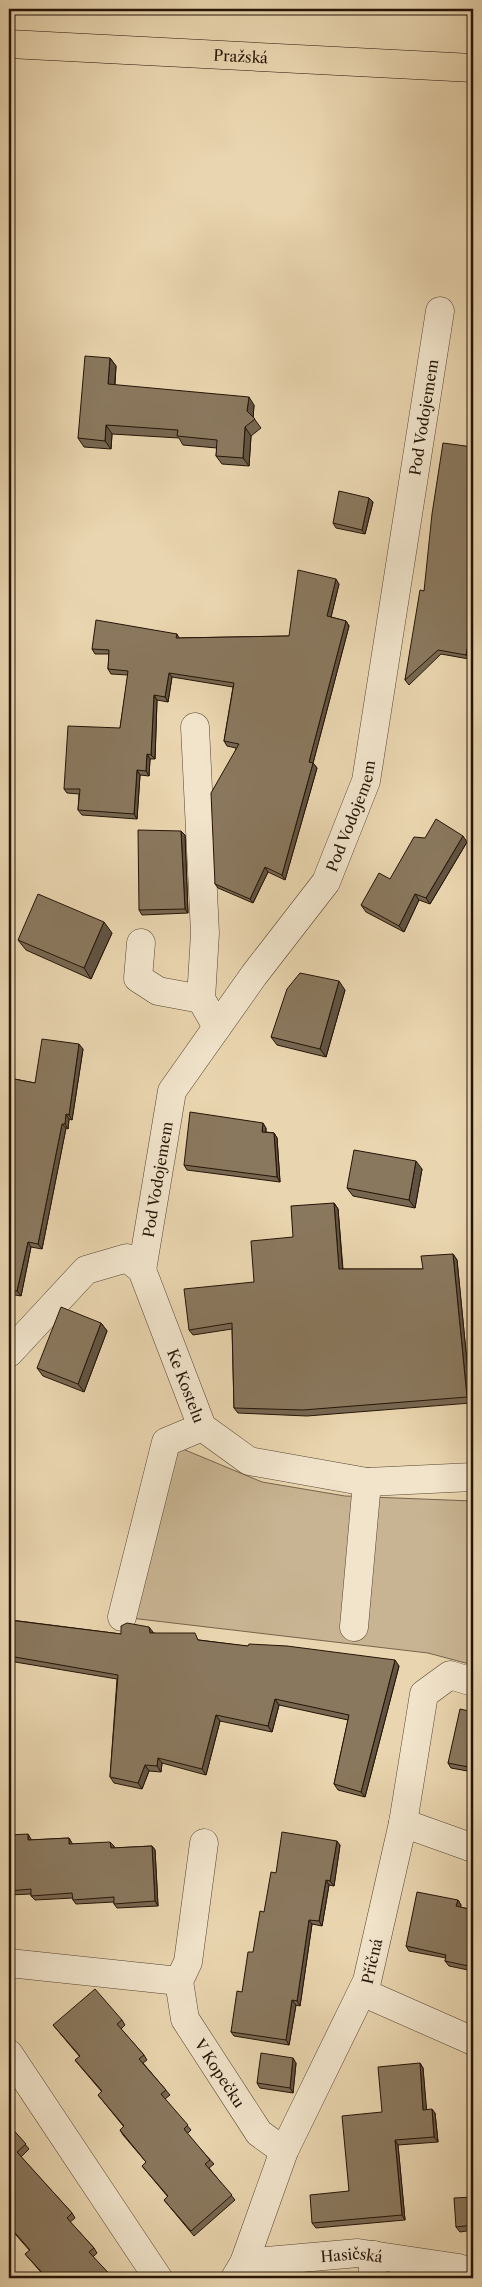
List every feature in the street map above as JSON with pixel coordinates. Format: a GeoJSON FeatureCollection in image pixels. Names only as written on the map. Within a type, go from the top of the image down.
{"type":"FeatureCollection","features":[{"type":"Feature","properties":{"kind":"main road","name":"Pražská"},"geometry":{"type":"LineString","coordinates":[[9,44],[473,68]]}},
{"type":"Feature","properties":{"kind":"street","name":"Pod Vodojemem"},"geometry":{"type":"LineString","coordinates":[[142,1270],[172,1091],[254,974],[326,882],[366,781],[440,311]]}},
{"type":"Feature","properties":{"kind":"street"},"geometry":{"type":"LineString","coordinates":[[195,728],[205,934],[201,999],[217,1027]]}},
{"type":"Feature","properties":{"kind":"street"},"geometry":{"type":"LineString","coordinates":[[141,943],[138,978],[158,991],[201,999]]}},
{"type":"Feature","properties":{"kind":"street"},"geometry":{"type":"LineString","coordinates":[[9,1353],[86,1270],[127,1258],[142,1270]]}},
{"type":"Feature","properties":{"kind":"street","name":"Ke Kostelu"},"geometry":{"type":"LineString","coordinates":[[142,1270],[202,1427],[249,1461],[367,1482],[473,1477]]}},
{"type":"Feature","properties":{"kind":"street"},"geometry":{"type":"LineString","coordinates":[[122,1617],[166,1442],[202,1427]]}},
{"type":"Feature","properties":{"kind":"street"},"geometry":{"type":"LineString","coordinates":[[354,1627],[367,1482]]}},
{"type":"Feature","properties":{"kind":"street","name":"Příčná"},"geometry":{"type":"LineString","coordinates":[[240,2271],[284,2151],[367,1981],[403,1823],[424,1694],[450,1675],[473,1682]]}},
{"type":"Feature","properties":{"kind":"street"},"geometry":{"type":"LineString","coordinates":[[403,1823],[473,1848]]}},
{"type":"Feature","properties":{"kind":"street"},"geometry":{"type":"LineString","coordinates":[[9,1963],[179,1981],[188,1962],[204,1843]]}},
{"type":"Feature","properties":{"kind":"street","name":"V Kopečku"},"geometry":{"type":"LineString","coordinates":[[179,1981],[185,2019],[259,2133],[284,2151]]}},
{"type":"Feature","properties":{"kind":"street"},"geometry":{"type":"LineString","coordinates":[[362,1992],[473,2041]]}},
{"type":"Feature","properties":{"kind":"street"},"geometry":{"type":"LineString","coordinates":[[9,2054],[158,2278]]}},
{"type":"Feature","properties":{"kind":"street","name":"Hasičská"},"geometry":{"type":"LineString","coordinates":[[240,2271],[358,2253],[373,2267],[459,2268],[473,2274]]}},
{"type":"Feature","properties":{"kind":"shaded area"},"geometry":{"type":"Polygon","coordinates":[[[166,1442],[262,1482],[345,1496],[473,1501],[473,1665],[428,1653],[122,1617],[166,1442]]]}},
{"type":"Feature","properties":{"kind":"building"},"geometry":{"type":"Polygon","coordinates":[[[85,356],[110,358],[108,384],[249,397],[247,411],[255,419],[245,427],[243,458],[216,456],[217,440],[177,436],[178,430],[106,425],[105,441],[78,438],[85,356]]]}},
{"type":"Feature","properties":{"kind":"building"},"geometry":{"type":"Polygon","coordinates":[[[443,443],[473,447],[473,623],[466,655],[438,650],[405,680],[420,590],[424,591],[432,514],[443,443]]]}},
{"type":"Feature","properties":{"kind":"building"},"geometry":{"type":"Polygon","coordinates":[[[339,491],[369,498],[362,530],[333,523],[339,491]]]}},
{"type":"Feature","properties":{"kind":"building"},"geometry":{"type":"Polygon","coordinates":[[[298,570],[336,579],[327,616],[346,621],[309,762],[313,763],[282,875],[265,867],[250,899],[215,884],[211,793],[239,744],[224,741],[234,683],[169,673],[165,697],[154,695],[151,755],[147,754],[146,771],[137,770],[134,814],[78,810],[80,789],[64,789],[68,726],[120,728],[128,671],[108,669],[109,650],[92,649],[96,620],[177,634],[176,638],[289,636],[298,570]]]}},
{"type":"Feature","properties":{"kind":"building"},"geometry":{"type":"Polygon","coordinates":[[[436,819],[463,836],[426,898],[415,894],[399,926],[361,905],[379,873],[390,879],[414,837],[425,838],[436,819]]]}},
{"type":"Feature","properties":{"kind":"building"},"geometry":{"type":"Polygon","coordinates":[[[138,830],[181,831],[185,909],[139,910],[138,830]]]}},
{"type":"Feature","properties":{"kind":"building"},"geometry":{"type":"Polygon","coordinates":[[[38,894],[104,922],[84,968],[18,940],[38,894]]]}},
{"type":"Feature","properties":{"kind":"building"},"geometry":{"type":"Polygon","coordinates":[[[300,973],[339,981],[320,1049],[271,1037],[287,989],[300,973]]]}},
{"type":"Feature","properties":{"kind":"building"},"geometry":{"type":"Polygon","coordinates":[[[42,1039],[79,1044],[69,1115],[66,1114],[65,1124],[62,1124],[38,1244],[28,1242],[17,1291],[9,1290],[9,1078],[35,1083],[42,1039]]]}},
{"type":"Feature","properties":{"kind":"building"},"geometry":{"type":"Polygon","coordinates":[[[190,1112],[263,1123],[262,1132],[274,1133],[277,1177],[184,1165],[190,1112]]]}},
{"type":"Feature","properties":{"kind":"building"},"geometry":{"type":"Polygon","coordinates":[[[354,1150],[416,1161],[409,1200],[347,1188],[354,1150]]]}},
{"type":"Feature","properties":{"kind":"building"},"geometry":{"type":"Polygon","coordinates":[[[334,1203],[339,1269],[423,1269],[421,1256],[453,1254],[467,1397],[303,1410],[234,1408],[232,1323],[189,1330],[184,1289],[254,1282],[251,1241],[293,1237],[291,1206],[334,1203]]]}},
{"type":"Feature","properties":{"kind":"building"},"geometry":{"type":"Polygon","coordinates":[[[61,1307],[101,1323],[78,1384],[37,1368],[61,1307]]]}},
{"type":"Feature","properties":{"kind":"building"},"geometry":{"type":"Polygon","coordinates":[[[9,1620],[121,1634],[121,1626],[127,1623],[149,1627],[150,1633],[195,1633],[198,1640],[248,1646],[249,1644],[287,1646],[395,1660],[361,1792],[334,1784],[349,1715],[275,1699],[268,1726],[216,1715],[202,1769],[158,1758],[157,1766],[145,1765],[138,1783],[110,1777],[118,1675],[9,1656],[9,1620]]]}},
{"type":"Feature","properties":{"kind":"building"},"geometry":{"type":"Polygon","coordinates":[[[460,1709],[473,1712],[473,1768],[448,1763],[460,1709]]]}},
{"type":"Feature","properties":{"kind":"building"},"geometry":{"type":"Polygon","coordinates":[[[282,1832],[337,1841],[330,1881],[326,1880],[319,1921],[309,1920],[297,2001],[292,2000],[286,2040],[231,2032],[237,1991],[242,1992],[248,1952],[253,1952],[260,1911],[264,1912],[271,1872],[276,1873],[282,1832]]]}},
{"type":"Feature","properties":{"kind":"building"},"geometry":{"type":"Polygon","coordinates":[[[28,1834],[28,1840],[69,1838],[69,1844],[110,1842],[111,1848],[152,1846],[155,1901],[114,1904],[114,1897],[73,1900],[72,1893],[31,1896],[31,1889],[9,1891],[9,1835],[28,1834]]]}},
{"type":"Feature","properties":{"kind":"building"},"geometry":{"type":"Polygon","coordinates":[[[417,1892],[458,1900],[456,1906],[473,1910],[473,1967],[445,1961],[446,1955],[406,1946],[417,1892]]]}},
{"type":"Feature","properties":{"kind":"building"},"geometry":{"type":"Polygon","coordinates":[[[95,1989],[122,2020],[117,2024],[144,2055],[139,2059],[166,2090],[161,2094],[188,2125],[184,2129],[210,2160],[205,2164],[232,2195],[191,2231],[164,2200],[168,2196],[142,2166],[146,2162],[120,2130],[124,2126],[98,2095],[102,2091],[75,2060],[80,2056],[53,2025],[95,1989]]]}},
{"type":"Feature","properties":{"kind":"building"},"geometry":{"type":"Polygon","coordinates":[[[261,2053],[293,2058],[290,2088],[257,2083],[261,2053]]]}},
{"type":"Feature","properties":{"kind":"building"},"geometry":{"type":"Polygon","coordinates":[[[420,2063],[423,2110],[432,2109],[434,2137],[395,2140],[402,2215],[312,2223],[310,2195],[349,2191],[342,2116],[382,2112],[378,2067],[420,2063]]]}},
{"type":"Feature","properties":{"kind":"building"},"geometry":{"type":"Polygon","coordinates":[[[9,2125],[26,2144],[17,2152],[72,2213],[67,2218],[94,2248],[89,2252],[113,2278],[47,2278],[25,2254],[30,2250],[9,2226],[9,2214],[12,2212],[9,2208],[9,2125]]]}},
{"type":"Feature","properties":{"kind":"building"},"geometry":{"type":"Polygon","coordinates":[[[473,2197],[473,2225],[456,2227],[454,2198],[473,2197]]]}}]}
